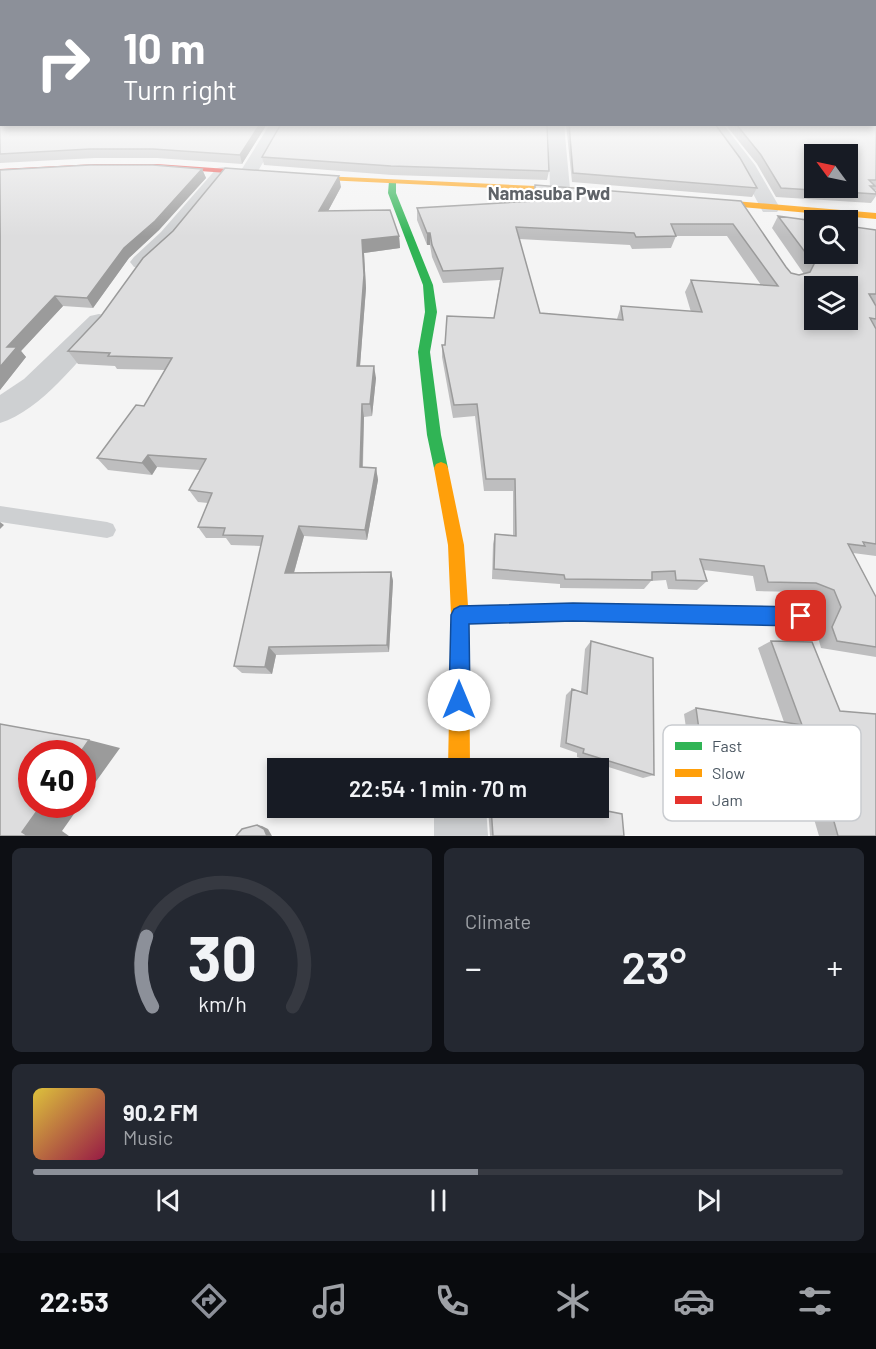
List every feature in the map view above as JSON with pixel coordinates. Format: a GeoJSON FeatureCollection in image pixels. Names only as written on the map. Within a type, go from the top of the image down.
{"type":"FeatureCollection","features":[{"type":"Feature","properties":{"kind":"street"},"geometry":{"type":"LineString","coordinates":[[249,172],[257,159]]}},
{"type":"Feature","properties":{"kind":"street"},"geometry":{"type":"LineString","coordinates":[[558,159],[560,189]]}},
{"type":"Feature","properties":{"kind":"street"},"geometry":{"type":"LineString","coordinates":[[741,159],[746,165],[757,212]]}},
{"type":"Feature","properties":{"kind":"street"},"geometry":{"type":"LineString","coordinates":[[0,171],[127,165],[392,183],[594,191]]}},
{"type":"Feature","properties":{"kind":"street"},"geometry":{"type":"LineString","coordinates":[[130,278],[139,264],[169,237],[223,172]]}},
{"type":"Feature","properties":{"kind":"street"},"geometry":{"type":"LineString","coordinates":[[392,183],[392,193],[431,298],[424,352],[434,435],[456,545],[460,615],[459,758]]}},
{"type":"Feature","properties":{"kind":"street"},"geometry":{"type":"LineString","coordinates":[[685,200],[757,212],[876,216]]}},
{"type":"Feature","properties":{"kind":"street"},"geometry":{"type":"LineString","coordinates":[[0,411],[35,387],[52,372],[99,322],[112,303]]}},
{"type":"Feature","properties":{"kind":"street"},"geometry":{"type":"LineString","coordinates":[[460,615],[573,612],[801,616]]}},
{"type":"Feature","properties":{"kind":"street"},"geometry":{"type":"LineString","coordinates":[[460,818],[461,836]]}},
{"type":"Feature","properties":{"kind":"lane"},"geometry":{"type":"LineString","coordinates":[[0,514],[107,530]]}},
{"type":"Feature","properties":{"kind":"building"},"geometry":{"type":"Polygon","coordinates":[[[291,159],[548,159],[549,171],[391,166],[291,159]]]}},
{"type":"Feature","properties":{"kind":"building"},"geometry":{"type":"Polygon","coordinates":[[[572,159],[741,159],[757,188],[573,173],[572,159]]]}},
{"type":"Feature","properties":{"kind":"building"},"geometry":{"type":"Polygon","coordinates":[[[763,159],[804,159],[804,189],[781,188],[763,159]]]}},
{"type":"Feature","properties":{"kind":"building"},"geometry":{"type":"Polygon","coordinates":[[[858,159],[876,159],[876,180],[869,180],[875,186],[870,186],[876,194],[858,193],[858,159]]]}},
{"type":"Feature","properties":{"kind":"building"},"geometry":{"type":"Polygon","coordinates":[[[90,165],[153,165],[202,169],[155,221],[124,248],[87,298],[55,296],[7,347],[17,347],[0,367],[0,170],[90,165]]]}},
{"type":"Feature","properties":{"kind":"building"},"geometry":{"type":"Polygon","coordinates":[[[225,168],[339,176],[319,211],[390,210],[399,236],[362,240],[364,275],[357,366],[374,366],[370,404],[362,404],[360,467],[376,468],[365,530],[299,526],[285,573],[391,572],[387,645],[269,647],[265,667],[234,666],[263,536],[223,535],[225,528],[198,527],[212,493],[189,490],[206,459],[148,455],[142,463],[97,458],[136,405],[144,406],[172,358],[108,356],[110,353],[68,351],[101,316],[143,258],[173,231],[225,168]]]}},
{"type":"Feature","properties":{"kind":"building"},"geometry":{"type":"Polygon","coordinates":[[[535,185],[741,201],[786,267],[791,273],[799,275],[810,272],[814,264],[858,264],[858,227],[876,230],[876,294],[869,294],[876,306],[876,319],[870,318],[876,329],[876,544],[863,542],[865,546],[848,544],[876,597],[876,647],[837,641],[832,627],[841,607],[834,590],[816,583],[768,582],[764,566],[700,559],[707,581],[676,580],[675,571],[652,572],[652,580],[565,579],[564,575],[494,569],[495,534],[516,536],[515,479],[486,479],[477,404],[454,405],[442,345],[445,345],[447,316],[494,318],[503,268],[443,271],[432,245],[430,233],[427,233],[417,208],[535,201],[535,185]],[[671,224],[676,236],[636,237],[634,233],[516,227],[540,313],[623,320],[621,306],[702,312],[691,280],[778,286],[733,224],[671,224]]]}},
{"type":"Feature","properties":{"kind":"building"},"geometry":{"type":"Polygon","coordinates":[[[778,216],[804,220],[804,251],[778,216]]]}},
{"type":"Feature","properties":{"kind":"building"},"geometry":{"type":"Polygon","coordinates":[[[591,641],[653,658],[654,775],[609,761],[609,758],[599,758],[583,753],[584,749],[566,743],[572,689],[587,694],[591,641]]]}},
{"type":"Feature","properties":{"kind":"building"},"geometry":{"type":"Polygon","coordinates":[[[771,641],[812,642],[840,711],[876,714],[876,836],[838,836],[834,821],[861,821],[861,725],[802,725],[771,641]]]}},
{"type":"Feature","properties":{"kind":"building"},"geometry":{"type":"Polygon","coordinates":[[[696,708],[802,725],[698,725],[696,708]]]}},
{"type":"Feature","properties":{"kind":"building"},"geometry":{"type":"Polygon","coordinates":[[[0,724],[89,740],[18,740],[18,818],[32,818],[22,832],[28,836],[0,836],[0,724]]]}},
{"type":"Feature","properties":{"kind":"building"},"geometry":{"type":"Polygon","coordinates":[[[609,811],[622,814],[624,836],[493,836],[492,818],[609,818],[609,811]]]}},
{"type":"Feature","properties":{"kind":"building"},"geometry":{"type":"Polygon","coordinates":[[[257,825],[264,829],[267,836],[236,836],[242,829],[257,825]]]}},
{"type":"Feature","properties":{"kind":"traffic: fast"},"geometry":{"type":"LineString","coordinates":[[392,183],[392,193],[428,285],[431,312],[424,352],[434,435],[441,468]]}},
{"type":"Feature","properties":{"kind":"traffic: slow"},"geometry":{"type":"LineString","coordinates":[[325,178],[579,190]]}},
{"type":"Feature","properties":{"kind":"traffic: slow"},"geometry":{"type":"LineString","coordinates":[[699,201],[876,216]]}},
{"type":"Feature","properties":{"kind":"traffic: slow"},"geometry":{"type":"LineString","coordinates":[[441,468],[456,545],[460,615],[459,758]]}},
{"type":"Feature","properties":{"kind":"traffic: slow"},"geometry":{"type":"LineString","coordinates":[[460,615],[573,612],[801,616]]}},
{"type":"Feature","properties":{"kind":"traffic: jam"},"geometry":{"type":"LineString","coordinates":[[0,171],[95,166],[157,166],[325,178]]}},
{"type":"Feature","properties":{"kind":"district","name":"Namasuba Pwd"},"geometry":{"type":"Point","coordinates":[549,193]}},
{"type":"Feature","properties":{"kind":"route"},"geometry":{"type":"LineString","coordinates":[[459,700],[460,615],[573,612],[801,616]]}}]}
